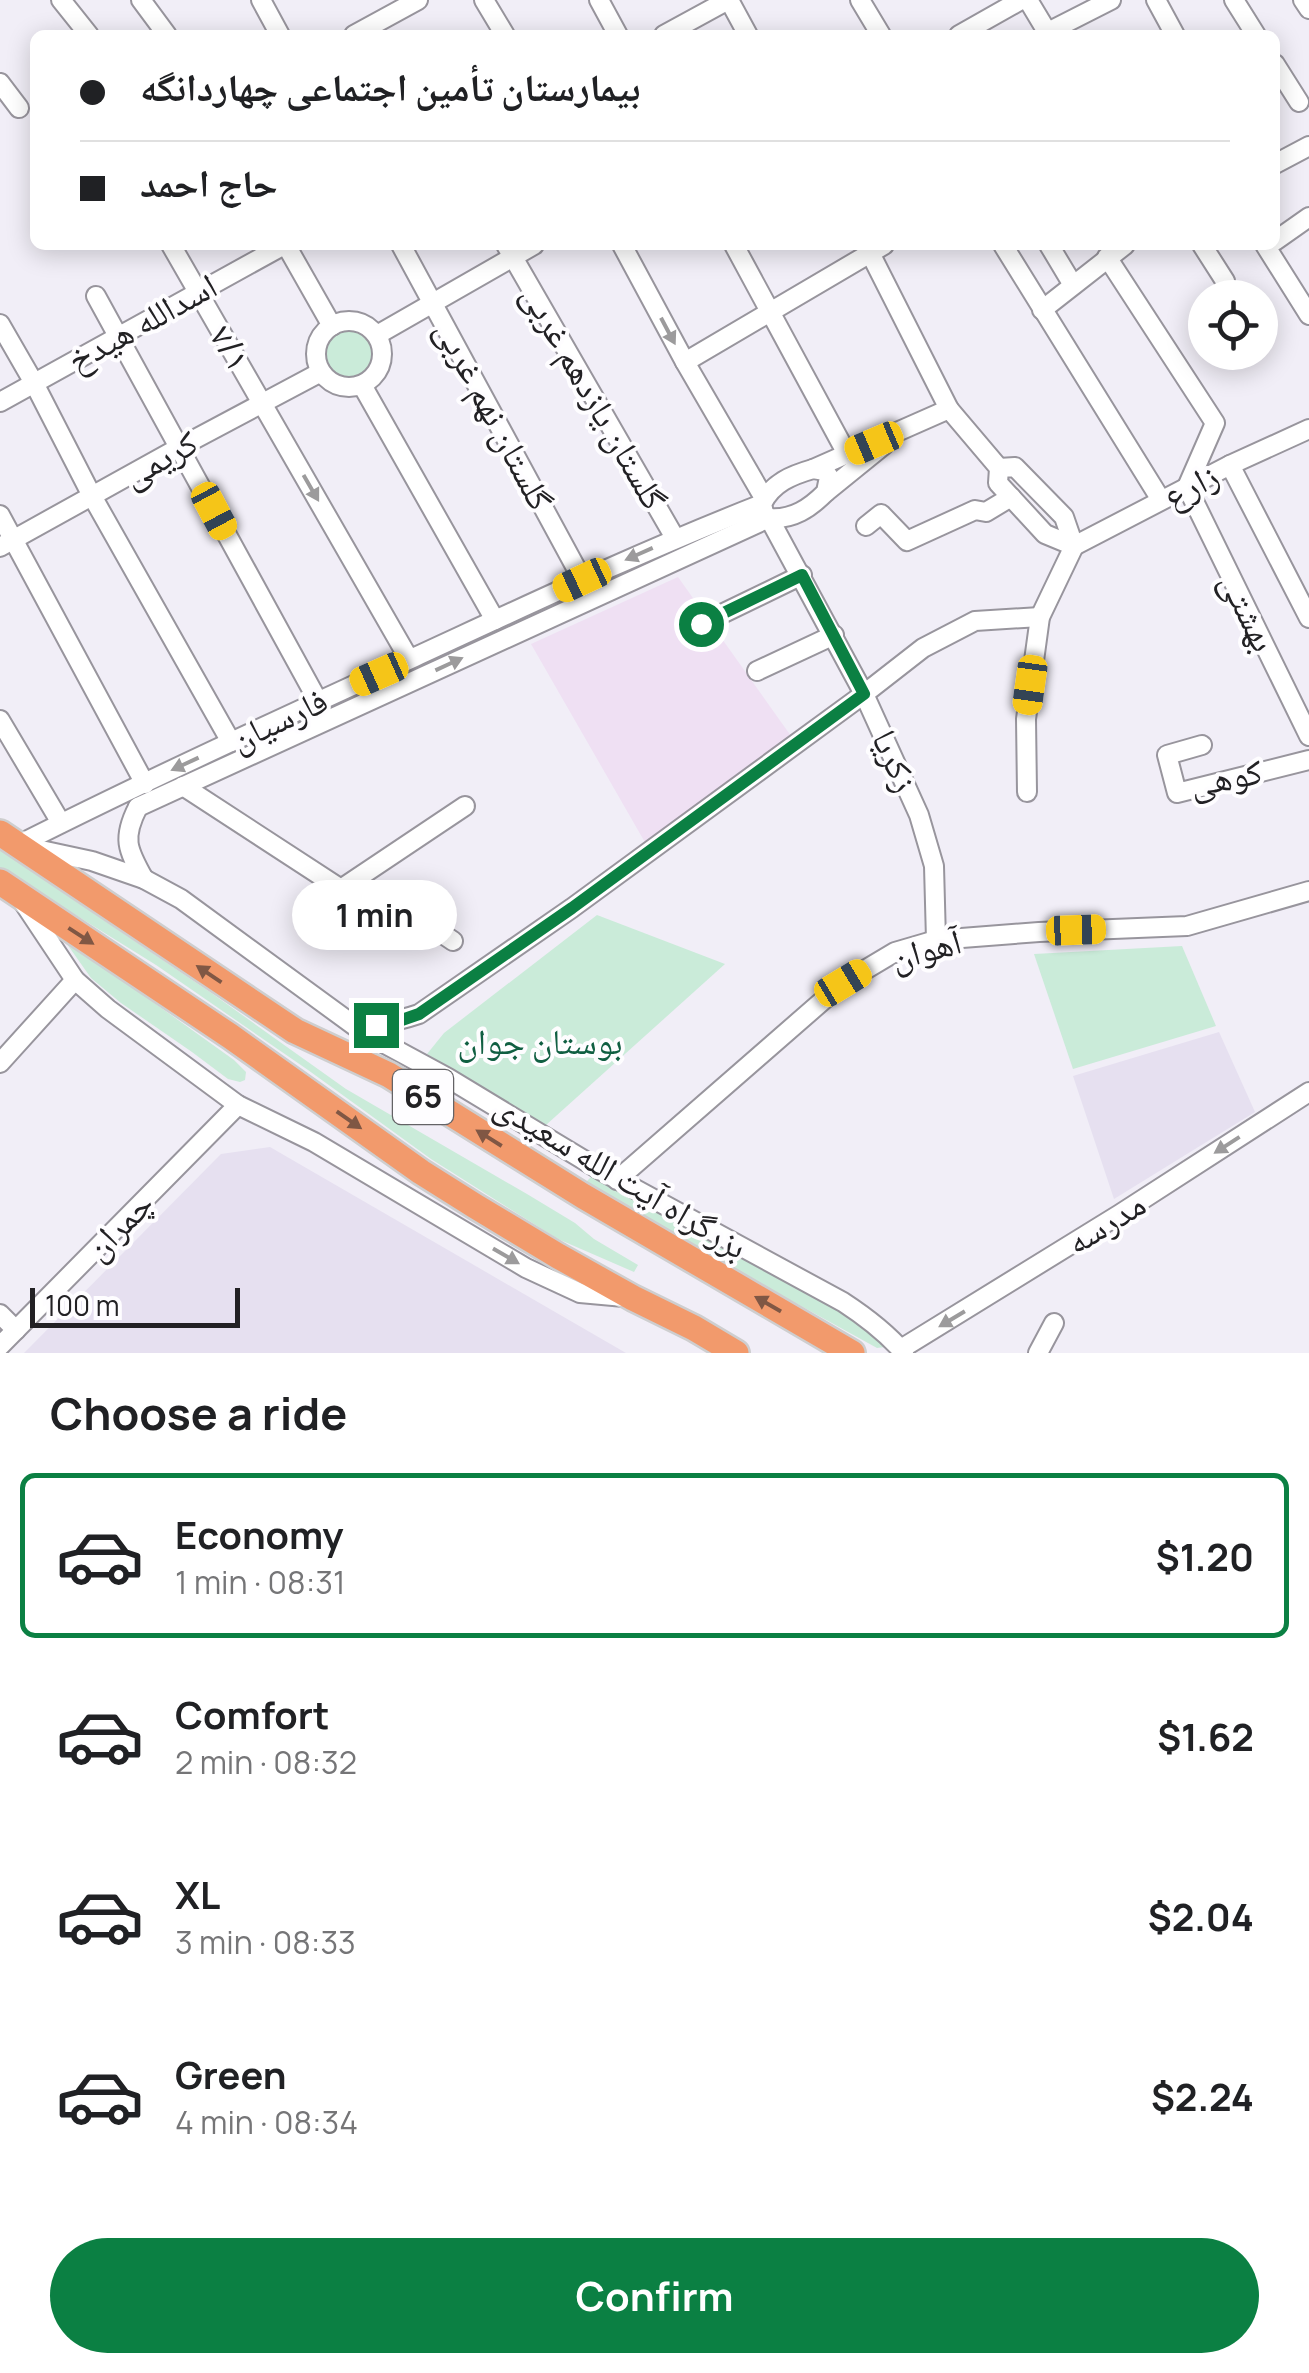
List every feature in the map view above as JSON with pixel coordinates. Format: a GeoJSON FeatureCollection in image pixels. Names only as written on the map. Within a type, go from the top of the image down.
{"type":"FeatureCollection","features":[{"type":"Feature","properties":{"kind":"highway","name":"بزرگراه آیت الله سعیدی"},"geometry":{"type":"LineString","coordinates":[[9,839],[295,1031],[388,1075],[583,1196],[852,1353]]}},
{"type":"Feature","properties":{"kind":"highway","name":"65"},"geometry":{"type":"LineString","coordinates":[[5,886],[230,1036],[421,1172],[490,1216],[736,1353]]}},
{"type":"Feature","properties":{"kind":"street"},"geometry":{"type":"LineString","coordinates":[[62,0],[86,30]]}},
{"type":"Feature","properties":{"kind":"street"},"geometry":{"type":"LineString","coordinates":[[141,0],[163,30]]}},
{"type":"Feature","properties":{"kind":"street"},"geometry":{"type":"LineString","coordinates":[[260,0],[277,30]]}},
{"type":"Feature","properties":{"kind":"street"},"geometry":{"type":"LineString","coordinates":[[362,30],[418,0]]}},
{"type":"Feature","properties":{"kind":"street"},"geometry":{"type":"LineString","coordinates":[[484,0],[502,30]]}},
{"type":"Feature","properties":{"kind":"street"},"geometry":{"type":"LineString","coordinates":[[599,0],[615,30]]}},
{"type":"Feature","properties":{"kind":"street"},"geometry":{"type":"LineString","coordinates":[[673,30],[728,0],[745,30]]}},
{"type":"Feature","properties":{"kind":"street"},"geometry":{"type":"LineString","coordinates":[[860,0],[878,30]]}},
{"type":"Feature","properties":{"kind":"street"},"geometry":{"type":"LineString","coordinates":[[968,30],[1024,0],[1046,30]]}},
{"type":"Feature","properties":{"kind":"street"},"geometry":{"type":"LineString","coordinates":[[1056,30],[1111,0]]}},
{"type":"Feature","properties":{"kind":"street"},"geometry":{"type":"LineString","coordinates":[[1156,0],[1173,30]]}},
{"type":"Feature","properties":{"kind":"street"},"geometry":{"type":"LineString","coordinates":[[1234,0],[1253,30]]}},
{"type":"Feature","properties":{"kind":"street"},"geometry":{"type":"LineString","coordinates":[[1304,0],[1309,9]]}},
{"type":"Feature","properties":{"kind":"street"},"geometry":{"type":"LineString","coordinates":[[386,16],[393,30]]}},
{"type":"Feature","properties":{"kind":"street"},"geometry":{"type":"LineString","coordinates":[[1280,72],[1299,102]]}},
{"type":"Feature","properties":{"kind":"street"},"geometry":{"type":"LineString","coordinates":[[0,84],[20,108]]}},
{"type":"Feature","properties":{"kind":"street"},"geometry":{"type":"LineString","coordinates":[[1280,161],[1309,146]]}},
{"type":"Feature","properties":{"kind":"street"},"geometry":{"type":"LineString","coordinates":[[1280,237],[1309,217]]}},
{"type":"Feature","properties":{"kind":"street","name":"۷/۱"},"geometry":{"type":"LineString","coordinates":[[175,250],[409,660]]}},
{"type":"Feature","properties":{"kind":"street","name":"اسدالله هیدخ"},"geometry":{"type":"LineString","coordinates":[[0,402],[276,250]]}},
{"type":"Feature","properties":{"kind":"street"},"geometry":{"type":"LineString","coordinates":[[288,250],[332,326]]}},
{"type":"Feature","properties":{"kind":"street","name":"گلستان نهم غربی"},"geometry":{"type":"LineString","coordinates":[[404,250],[582,580]]}},
{"type":"Feature","properties":{"kind":"street","name":"زکریا"},"geometry":{"type":"LineString","coordinates":[[625,250],[770,510],[864,694],[919,815],[934,866],[936,940]]}},
{"type":"Feature","properties":{"kind":"street"},"geometry":{"type":"LineString","coordinates":[[737,250],[848,454]]}},
{"type":"Feature","properties":{"kind":"street"},"geometry":{"type":"LineString","coordinates":[[685,362],[871,250]]}},
{"type":"Feature","properties":{"kind":"street"},"geometry":{"type":"LineString","coordinates":[[875,250],[949,409],[999,468],[998,483],[1045,534],[1074,546]]}},
{"type":"Feature","properties":{"kind":"street"},"geometry":{"type":"LineString","coordinates":[[1006,250],[1161,500]]}},
{"type":"Feature","properties":{"kind":"street"},"geometry":{"type":"LineString","coordinates":[[1051,250],[1074,285]]}},
{"type":"Feature","properties":{"kind":"street"},"geometry":{"type":"LineString","coordinates":[[1042,310],[1118,250]]}},
{"type":"Feature","properties":{"kind":"street"},"geometry":{"type":"LineString","coordinates":[[1205,250],[1225,280]]}},
{"type":"Feature","properties":{"kind":"street"},"geometry":{"type":"LineString","coordinates":[[1272,250],[1309,315]]}},
{"type":"Feature","properties":{"kind":"street"},"geometry":{"type":"LineString","coordinates":[[376,335],[510,251]]}},
{"type":"Feature","properties":{"kind":"street","name":"گلستان یازدهم غربی"},"geometry":{"type":"LineString","coordinates":[[510,251],[674,538]]}},
{"type":"Feature","properties":{"kind":"street"},"geometry":{"type":"LineString","coordinates":[[1107,258],[1216,423],[1187,487]]}},
{"type":"Feature","properties":{"kind":"street"},"geometry":{"type":"LineString","coordinates":[[96,296],[318,701]]}},
{"type":"Feature","properties":{"kind":"street"},"geometry":{"type":"LineString","coordinates":[[358,322],[376,335],[383,354],[377,373],[362,386],[350,388],[328,381],[316,362],[316,350],[319,339],[332,326],[358,322]]}},
{"type":"Feature","properties":{"kind":"street"},"geometry":{"type":"LineString","coordinates":[[0,324],[92,496],[232,742]]}},
{"type":"Feature","properties":{"kind":"street","name":"کریمی"},"geometry":{"type":"LineString","coordinates":[[7,543],[321,372]]}},
{"type":"Feature","properties":{"kind":"street"},"geometry":{"type":"LineString","coordinates":[[362,386],[494,620]]}},
{"type":"Feature","properties":{"kind":"street"},"geometry":{"type":"LineString","coordinates":[[770,510],[784,480],[949,409]]}},
{"type":"Feature","properties":{"kind":"street"},"geometry":{"type":"LineString","coordinates":[[770,510],[811,506],[900,432]]}},
{"type":"Feature","properties":{"kind":"street","name":"زارع"},"geometry":{"type":"LineString","coordinates":[[1074,546],[1230,466],[1308,432]]}},
{"type":"Feature","properties":{"kind":"street"},"geometry":{"type":"LineString","coordinates":[[1230,466],[1309,618]]}},
{"type":"Feature","properties":{"kind":"street"},"geometry":{"type":"LineString","coordinates":[[999,468],[1015,467],[1040,492],[1064,517],[1074,546],[1040,617],[1026,719],[1027,792]]}},
{"type":"Feature","properties":{"kind":"street"},"geometry":{"type":"LineString","coordinates":[[813,469],[829,476],[826,492]]}},
{"type":"Feature","properties":{"kind":"street","name":"بهشتی"},"geometry":{"type":"LineString","coordinates":[[1187,487],[1309,736]]}},
{"type":"Feature","properties":{"kind":"street"},"geometry":{"type":"LineString","coordinates":[[866,526],[881,514],[906,541],[974,510],[986,512],[1011,497]]}},
{"type":"Feature","properties":{"kind":"street","name":"فارسیان"},"geometry":{"type":"LineString","coordinates":[[9,839],[62,824],[138,794],[232,742],[674,538],[770,510]]}},
{"type":"Feature","properties":{"kind":"street","name":"فارسیان"},"geometry":{"type":"LineString","coordinates":[[138,794],[183,786],[770,510]]}},
{"type":"Feature","properties":{"kind":"street"},"geometry":{"type":"LineString","coordinates":[[0,515],[7,543],[138,794],[127,840],[144,878]]}},
{"type":"Feature","properties":{"kind":"street"},"geometry":{"type":"LineString","coordinates":[[701,624],[802,575]]}},
{"type":"Feature","properties":{"kind":"street"},"geometry":{"type":"LineString","coordinates":[[355,1026],[396,1022],[419,1014],[572,908],[922,648],[975,621],[1040,617]]}},
{"type":"Feature","properties":{"kind":"street"},"geometry":{"type":"LineString","coordinates":[[757,671],[834,635]]}},
{"type":"Feature","properties":{"kind":"street"},"geometry":{"type":"LineString","coordinates":[[0,720],[62,824]]}},
{"type":"Feature","properties":{"kind":"street","name":"کوهی"},"geometry":{"type":"LineString","coordinates":[[1202,744],[1167,755],[1178,793],[1309,760]]}},
{"type":"Feature","properties":{"kind":"street"},"geometry":{"type":"LineString","coordinates":[[183,786],[341,889],[407,910],[453,942]]}},
{"type":"Feature","properties":{"kind":"street"},"geometry":{"type":"LineString","coordinates":[[341,889],[466,806]]}},
{"type":"Feature","properties":{"kind":"street"},"geometry":{"type":"LineString","coordinates":[[9,839],[144,878],[182,899],[355,1026],[618,1180],[843,1302],[869,1319],[902,1351]]}},
{"type":"Feature","properties":{"kind":"street"},"geometry":{"type":"LineString","coordinates":[[5,886],[75,980],[238,1105],[314,1142],[526,1268],[580,1293],[633,1298]]}},
{"type":"Feature","properties":{"kind":"street","name":"آهوان"},"geometry":{"type":"LineString","coordinates":[[618,1180],[843,983],[895,952],[936,940],[1188,926],[1309,891]]}},
{"type":"Feature","properties":{"kind":"street"},"geometry":{"type":"LineString","coordinates":[[0,1064],[75,980]]}},
{"type":"Feature","properties":{"kind":"street"},"geometry":{"type":"LineString","coordinates":[[355,1026],[388,1075]]}},
{"type":"Feature","properties":{"kind":"street","name":"مدرسه"},"geometry":{"type":"LineString","coordinates":[[902,1351],[1309,1092]]}},
{"type":"Feature","properties":{"kind":"street","name":"چمران"},"geometry":{"type":"LineString","coordinates":[[0,1346],[238,1105]]}},
{"type":"Feature","properties":{"kind":"street"},"geometry":{"type":"LineString","coordinates":[[0,1314],[16,1330]]}},
{"type":"Feature","properties":{"kind":"street"},"geometry":{"type":"LineString","coordinates":[[1038,1353],[1054,1323]]}},
{"type":"Feature","properties":{"kind":"shaded area"},"geometry":{"type":"Polygon","coordinates":[[[678,577],[796,743],[650,851],[531,644],[678,577]]]}},
{"type":"Feature","properties":{"kind":"shaded area"},"geometry":{"type":"Polygon","coordinates":[[[1219,1032],[1255,1112],[1114,1199],[1073,1076],[1219,1032]]]}},
{"type":"Feature","properties":{"kind":"shaded area"},"geometry":{"type":"Polygon","coordinates":[[[270,1147],[626,1353],[24,1353],[221,1154],[270,1147]]]}},
{"type":"Feature","properties":{"kind":"green space"},"geometry":{"type":"Polygon","coordinates":[[[348,329],[366,336],[373,354],[366,372],[348,379],[330,372],[323,354],[330,336],[348,329]]]}},
{"type":"Feature","properties":{"kind":"green space"},"geometry":{"type":"Polygon","coordinates":[[[0,850],[346,1089],[575,1223],[638,1265],[634,1272],[558,1239],[431,1159],[156,965],[0,868],[0,850]]]}},
{"type":"Feature","properties":{"kind":"green space","name":"بوستان جوان"},"geometry":{"type":"Polygon","coordinates":[[[597,915],[725,964],[546,1125],[427,1054],[444,1033],[597,915]]]}},
{"type":"Feature","properties":{"kind":"green space"},"geometry":{"type":"Polygon","coordinates":[[[62,937],[234,1060],[246,1072],[245,1080],[228,1079],[121,1003],[91,978],[62,937]]]}},
{"type":"Feature","properties":{"kind":"green space"},"geometry":{"type":"Polygon","coordinates":[[[1182,946],[1216,1026],[1073,1069],[1034,954],[1182,946]]]}},
{"type":"Feature","properties":{"kind":"green space"},"geometry":{"type":"Polygon","coordinates":[[[592,1176],[857,1321],[882,1339],[885,1347],[877,1348],[591,1190],[586,1182],[592,1176]]]}},
{"type":"Feature","properties":{"kind":"route"},"geometry":{"type":"LineString","coordinates":[[376,1025],[419,1014],[572,908],[864,694],[802,575],[701,624]]}}]}
